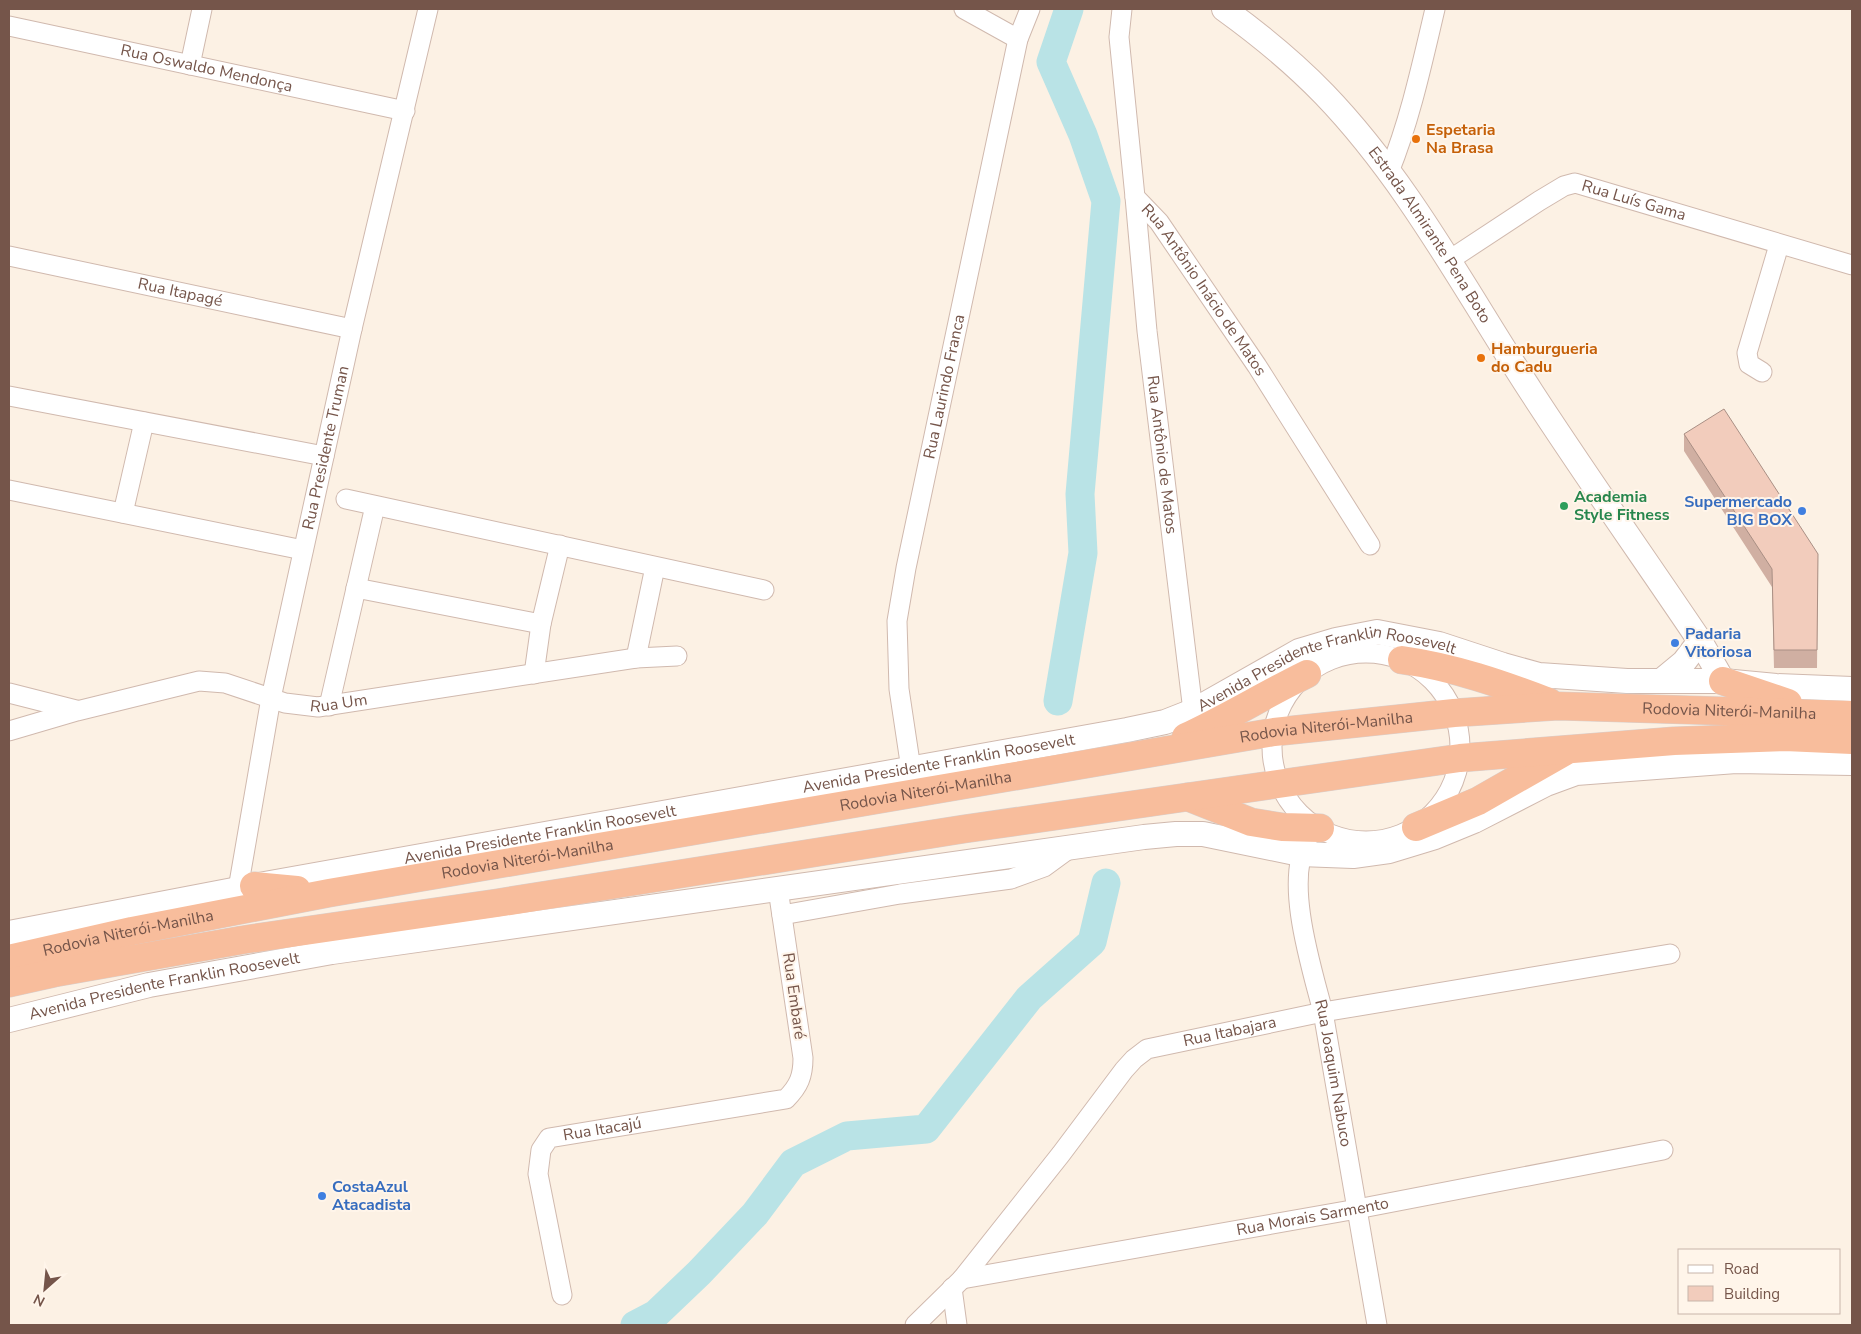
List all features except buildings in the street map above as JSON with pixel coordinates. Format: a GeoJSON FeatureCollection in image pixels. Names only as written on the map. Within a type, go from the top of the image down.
{"type":"FeatureCollection","features":[{"type":"Feature","properties":{"kind":"highway"},"geometry":{"type":"LineString","coordinates":[[1402,660],[1438,665],[1512,688],[1558,706]]}},
{"type":"Feature","properties":{"kind":"highway"},"geometry":{"type":"LineString","coordinates":[[1157,751],[1223,720],[1258,698],[1307,674]]}},
{"type":"Feature","properties":{"kind":"highway"},"geometry":{"type":"LineString","coordinates":[[1723,681],[1818,713]]}},
{"type":"Feature","properties":{"kind":"highway","name":"Rodovia Niterói-Manilha"},"geometry":{"type":"LineString","coordinates":[[9,959],[132,930],[329,893],[1274,732],[1454,713],[1558,706],[1852,715]]}},
{"type":"Feature","properties":{"kind":"highway","name":"Rodovia Niterói-Manilha"},"geometry":{"type":"LineString","coordinates":[[9,983],[54,973],[242,940],[497,903],[1279,782],[1460,758],[1569,748],[1785,737],[1852,740]]}},
{"type":"Feature","properties":{"kind":"highway"},"geometry":{"type":"LineString","coordinates":[[1416,827],[1478,801],[1569,748]]}},
{"type":"Feature","properties":{"kind":"highway"},"geometry":{"type":"LineString","coordinates":[[1187,797],[1251,822],[1282,827],[1320,828]]}},
{"type":"Feature","properties":{"kind":"highway"},"geometry":{"type":"LineString","coordinates":[[246,888],[329,893]]}},
{"type":"Feature","properties":{"kind":"street"},"geometry":{"type":"LineString","coordinates":[[190,65],[202,9]]}},
{"type":"Feature","properties":{"kind":"street","name":"Rua Presidente Truman"},"geometry":{"type":"LineString","coordinates":[[246,888],[271,698],[352,329],[428,9]]}},
{"type":"Feature","properties":{"kind":"street"},"geometry":{"type":"LineString","coordinates":[[964,9],[1018,39]]}},
{"type":"Feature","properties":{"kind":"street","name":"Rua Laurindo Franca"},"geometry":{"type":"LineString","coordinates":[[911,769],[899,689],[897,621],[1018,39],[1030,9]]}},
{"type":"Feature","properties":{"kind":"street","name":"Rua Antônio Inácio de Matos"},"geometry":{"type":"LineString","coordinates":[[1122,9],[1119,37],[1120,62],[1135,197],[1159,222],[1257,366],[1370,545]]}},
{"type":"Feature","properties":{"kind":"street","name":"Estrada Almirante Pena Boto"},"geometry":{"type":"LineString","coordinates":[[1224,9],[1290,61],[1318,88],[1389,172],[1532,393],[1700,641],[1723,681]]}},
{"type":"Feature","properties":{"kind":"street"},"geometry":{"type":"LineString","coordinates":[[1389,172],[1414,97],[1435,9]]}},
{"type":"Feature","properties":{"kind":"street","name":"Rua Oswaldo Mendonça"},"geometry":{"type":"LineString","coordinates":[[9,26],[405,111]]}},
{"type":"Feature","properties":{"kind":"street","name":"Rua Luís Gama"},"geometry":{"type":"LineString","coordinates":[[1448,261],[1539,201],[1564,186],[1575,183],[1779,245],[1852,265]]}},
{"type":"Feature","properties":{"kind":"street","name":"Rua Antônio de Matos"},"geometry":{"type":"LineString","coordinates":[[1135,197],[1147,331],[1193,711]]}},
{"type":"Feature","properties":{"kind":"street"},"geometry":{"type":"LineString","coordinates":[[1762,372],[1749,364],[1746,353],[1779,245]]}},
{"type":"Feature","properties":{"kind":"street","name":"Rua Itapagé"},"geometry":{"type":"LineString","coordinates":[[9,256],[352,329]]}},
{"type":"Feature","properties":{"kind":"street"},"geometry":{"type":"LineString","coordinates":[[9,396],[324,456]]}},
{"type":"Feature","properties":{"kind":"street"},"geometry":{"type":"LineString","coordinates":[[123,513],[144,422]]}},
{"type":"Feature","properties":{"kind":"street"},"geometry":{"type":"LineString","coordinates":[[9,490],[303,550]]}},
{"type":"Feature","properties":{"kind":"street"},"geometry":{"type":"LineString","coordinates":[[346,499],[764,590]]}},
{"type":"Feature","properties":{"kind":"street"},"geometry":{"type":"LineString","coordinates":[[329,706],[375,506]]}},
{"type":"Feature","properties":{"kind":"street"},"geometry":{"type":"LineString","coordinates":[[534,674],[541,624],[560,545]]}},
{"type":"Feature","properties":{"kind":"street"},"geometry":{"type":"LineString","coordinates":[[636,658],[654,567]]}},
{"type":"Feature","properties":{"kind":"street"},"geometry":{"type":"LineString","coordinates":[[356,588],[541,624]]}},
{"type":"Feature","properties":{"kind":"street","name":"Avenida Presidente Franklin Roosevelt"},"geometry":{"type":"LineString","coordinates":[[9,933],[246,888],[1165,722],[1193,711],[1299,652],[1336,640],[1439,644],[1502,666],[1540,675],[1618,681],[1723,681],[1776,686],[1852,689]]}},
{"type":"Feature","properties":{"kind":"street"},"geometry":{"type":"LineString","coordinates":[[1661,681],[1679,668],[1700,641]]}},
{"type":"Feature","properties":{"kind":"street"},"geometry":{"type":"LineString","coordinates":[[1374,642],[1402,660],[1419,669],[1434,682],[1446,697],[1454,713],[1460,738],[1460,758],[1451,789],[1436,810],[1416,827],[1390,838],[1362,841],[1334,835],[1320,828],[1293,806],[1279,782],[1274,761],[1274,732],[1285,700],[1294,686],[1307,674],[1337,658],[1374,642]]}},
{"type":"Feature","properties":{"kind":"street","name":"Rua Um"},"geometry":{"type":"LineString","coordinates":[[9,731],[77,711],[210,680],[304,707],[329,706],[636,658],[677,656]]}},
{"type":"Feature","properties":{"kind":"street"},"geometry":{"type":"LineString","coordinates":[[9,693],[77,711]]}},
{"type":"Feature","properties":{"kind":"street","name":"Avenida Presidente Franklin Roosevelt"},"geometry":{"type":"LineString","coordinates":[[9,1020],[140,987],[280,961],[1160,835],[1203,834],[1300,854],[1353,856],[1389,851],[1415,844],[1474,821],[1546,784],[1576,773],[1736,761],[1852,763]]}},
{"type":"Feature","properties":{"kind":"street"},"geometry":{"type":"LineString","coordinates":[[1300,854],[1320,828]]}},
{"type":"Feature","properties":{"kind":"street"},"geometry":{"type":"LineString","coordinates":[[782,914],[900,894],[1011,879],[1044,867],[1071,847]]}},
{"type":"Feature","properties":{"kind":"street","name":"Rua Joaquim Nabuco"},"geometry":{"type":"LineString","coordinates":[[1300,854],[1298,881],[1301,913],[1311,966],[1323,1012],[1377,1325]]}},
{"type":"Feature","properties":{"kind":"street","name":"Rua Embaré"},"geometry":{"type":"LineString","coordinates":[[778,889],[803,1058],[803,1073],[799,1084],[786,1099]]}},
{"type":"Feature","properties":{"kind":"street","name":"Rua Itabajara"},"geometry":{"type":"LineString","coordinates":[[915,1325],[957,1284],[1134,1059],[1147,1050],[1169,1043],[1323,1012],[1670,954]]}},
{"type":"Feature","properties":{"kind":"street","name":"Rua Itacajú"},"geometry":{"type":"LineString","coordinates":[[562,1295],[538,1174],[541,1150],[549,1138],[786,1099]]}},
{"type":"Feature","properties":{"kind":"street","name":"Rua Morais Sarmento"},"geometry":{"type":"LineString","coordinates":[[957,1284],[1663,1150]]}},
{"type":"Feature","properties":{"kind":"street"},"geometry":{"type":"LineString","coordinates":[[957,1284],[957,1325]]}},
{"type":"Feature","properties":{"kind":"waterway"},"geometry":{"type":"LineString","coordinates":[[1058,701],[1083,553],[1080,494],[1106,201],[1083,135],[1051,62],[1069,9]]}},
{"type":"Feature","properties":{"kind":"waterway"},"geometry":{"type":"LineString","coordinates":[[635,1325],[656,1314],[699,1273],[755,1214],[793,1163],[847,1136],[926,1129],[1029,998],[1092,942],[1106,883]]}},
{"type":"Feature","properties":{"kind":"place","name":"Espetaria Na Brasa"},"geometry":{"type":"Point","coordinates":[1416,139]}},
{"type":"Feature","properties":{"kind":"place","name":"Hamburgueria do Cadu"},"geometry":{"type":"Point","coordinates":[1481,358]}},
{"type":"Feature","properties":{"kind":"place","name":"Academia Style Fitness"},"geometry":{"type":"Point","coordinates":[1564,506]}},
{"type":"Feature","properties":{"kind":"place","name":"Supermercado BIG BOX"},"geometry":{"type":"Point","coordinates":[1802,511]}},
{"type":"Feature","properties":{"kind":"place","name":"Padaria Vitoriosa"},"geometry":{"type":"Point","coordinates":[1675,643]}},
{"type":"Feature","properties":{"kind":"place","name":"CostaAzul Atacadista"},"geometry":{"type":"Point","coordinates":[322,1196]}}]}
